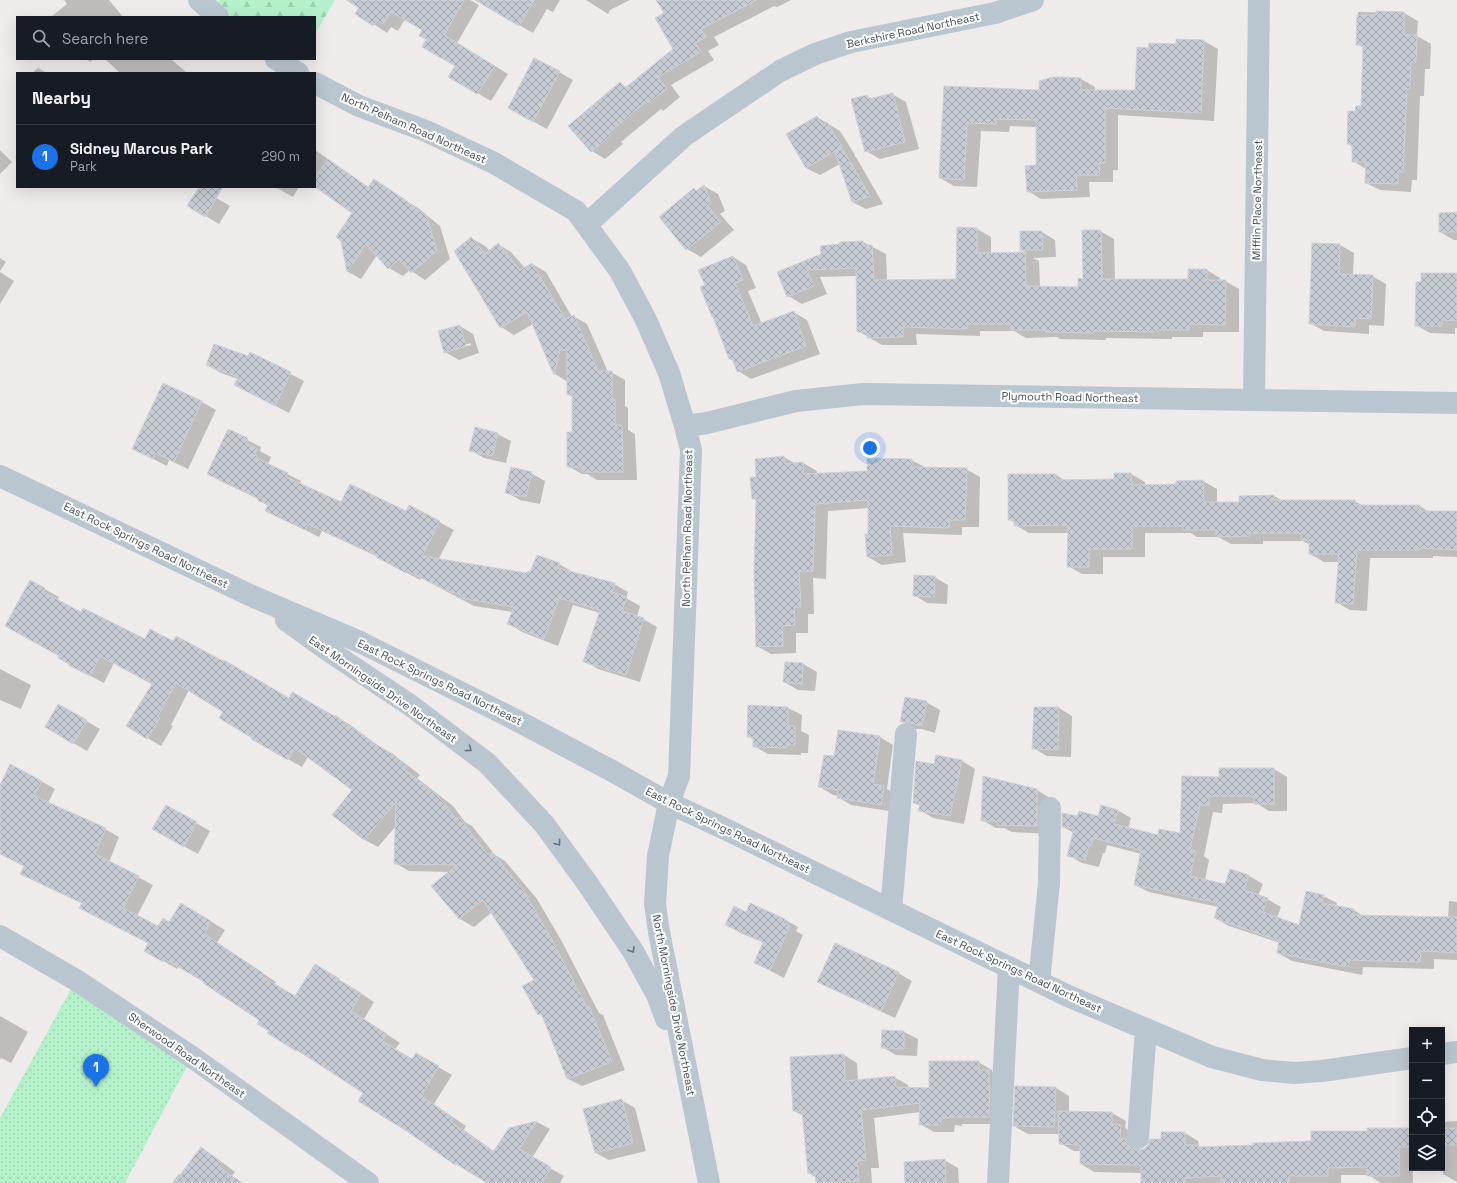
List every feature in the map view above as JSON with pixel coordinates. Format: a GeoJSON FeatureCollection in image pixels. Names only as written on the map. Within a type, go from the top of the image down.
{"type":"FeatureCollection","features":[{"type":"Feature","properties":{"kind":"street","name":"Berkshire Road Northeast"},"geometry":{"type":"LineString","coordinates":[[587,224],[684,136],[780,71],[815,54],[851,42],[996,13],[1033,0]]}},
{"type":"Feature","properties":{"kind":"street","name":"Mifflin Place Northeast"},"geometry":{"type":"LineString","coordinates":[[1254,400],[1259,0]]}},
{"type":"Feature","properties":{"kind":"street"},"geometry":{"type":"LineString","coordinates":[[278,60],[296,72]]}},
{"type":"Feature","properties":{"kind":"street","name":"North Pelham Road Northeast"},"geometry":{"type":"LineString","coordinates":[[316,84],[359,106],[426,131],[494,163],[576,211],[620,271],[646,320],[669,373],[691,450],[679,776],[669,803]]}},
{"type":"Feature","properties":{"kind":"street","name":"Plymouth Road Northeast"},"geometry":{"type":"LineString","coordinates":[[685,426],[707,423],[796,401],[863,394],[1457,403]]}},
{"type":"Feature","properties":{"kind":"street","name":"East Rock Springs Road Northeast"},"geometry":{"type":"LineString","coordinates":[[0,476],[254,597],[360,642],[514,719],[669,803],[1068,996],[1212,1057],[1262,1070],[1294,1073],[1322,1071],[1409,1058]]}},
{"type":"Feature","properties":{"kind":"street","name":"East Morningside Drive Northeast"},"geometry":{"type":"LineString","coordinates":[[254,597],[326,649],[410,705],[487,763],[538,818],[585,880],[633,951],[657,995],[686,1068]]}},
{"type":"Feature","properties":{"kind":"street"},"geometry":{"type":"LineString","coordinates":[[891,910],[906,734]]}},
{"type":"Feature","properties":{"kind":"street","name":"North Morningside Drive Northeast"},"geometry":{"type":"LineString","coordinates":[[669,803],[658,856],[655,904],[660,940],[709,1183]]}},
{"type":"Feature","properties":{"kind":"street"},"geometry":{"type":"LineString","coordinates":[[1039,982],[1049,883],[1050,808]]}},
{"type":"Feature","properties":{"kind":"street","name":"Sherwood Road Northeast"},"geometry":{"type":"LineString","coordinates":[[0,936],[76,980],[192,1057],[368,1183]]}},
{"type":"Feature","properties":{"kind":"street"},"geometry":{"type":"LineString","coordinates":[[998,1183],[1008,967]]}},
{"type":"Feature","properties":{"kind":"street"},"geometry":{"type":"LineString","coordinates":[[1138,1138],[1146,1029]]}},
{"type":"Feature","properties":{"kind":"street"},"geometry":{"type":"LineString","coordinates":[[1445,1054],[1457,1052]]}},
{"type":"Feature","properties":{"kind":"green space"},"geometry":{"type":"Polygon","coordinates":[[[219,0],[335,0],[316,32],[316,16],[230,16],[214,7],[219,0]]]}},
{"type":"Feature","properties":{"kind":"green space"},"geometry":{"type":"Polygon","coordinates":[[[76,980],[192,1057],[125,1183],[0,1183],[0,1118],[76,980]]]}},
{"type":"Feature","properties":{"kind":"building"},"geometry":{"type":"Polygon","coordinates":[[[346,0],[464,0],[444,35],[495,66],[477,94],[448,77],[455,66],[422,47],[426,39],[419,36],[422,30],[391,12],[383,24],[377,20],[373,26],[355,14],[359,8],[346,0]]]}},
{"type":"Feature","properties":{"kind":"building"},"geometry":{"type":"Polygon","coordinates":[[[475,0],[534,0],[519,26],[475,0]]]}},
{"type":"Feature","properties":{"kind":"building"},"geometry":{"type":"Polygon","coordinates":[[[656,0],[757,0],[701,29],[706,37],[695,43],[701,52],[658,77],[667,89],[649,103],[647,101],[608,134],[610,136],[591,152],[568,126],[620,82],[625,88],[673,49],[655,18],[664,13],[656,0]]]}},
{"type":"Feature","properties":{"kind":"building"},"geometry":{"type":"Polygon","coordinates":[[[1376,11],[1404,12],[1404,35],[1417,35],[1416,62],[1411,62],[1410,89],[1407,89],[1403,172],[1398,172],[1398,184],[1365,183],[1366,162],[1352,162],[1352,144],[1347,144],[1348,111],[1355,111],[1356,106],[1361,106],[1363,45],[1356,45],[1357,15],[1376,15],[1376,11]]]}},
{"type":"Feature","properties":{"kind":"building"},"geometry":{"type":"Polygon","coordinates":[[[1176,39],[1204,40],[1201,113],[1105,108],[1105,163],[1099,163],[1100,175],[1076,175],[1077,190],[1027,192],[1025,166],[1036,165],[1036,120],[996,119],[996,124],[967,123],[964,180],[939,178],[944,86],[1039,90],[1039,81],[1053,77],[1065,77],[1081,78],[1081,90],[1135,90],[1137,47],[1148,48],[1149,43],[1176,44],[1176,39]]]}},
{"type":"Feature","properties":{"kind":"building"},"geometry":{"type":"Polygon","coordinates":[[[534,58],[560,71],[533,122],[508,108],[534,58]]]}},
{"type":"Feature","properties":{"kind":"building"},"geometry":{"type":"Polygon","coordinates":[[[893,93],[905,142],[865,152],[851,99],[867,95],[869,99],[893,93]]]}},
{"type":"Feature","properties":{"kind":"building"},"geometry":{"type":"Polygon","coordinates":[[[817,116],[822,124],[827,122],[842,147],[806,168],[786,134],[817,116]]]}},
{"type":"Feature","properties":{"kind":"building"},"geometry":{"type":"Polygon","coordinates":[[[842,148],[870,196],[852,202],[835,152],[842,148]]]}},
{"type":"Feature","properties":{"kind":"building"},"geometry":{"type":"Polygon","coordinates":[[[328,159],[368,187],[374,179],[404,199],[427,217],[437,251],[411,273],[399,259],[388,269],[366,244],[347,272],[341,241],[336,237],[352,213],[316,188],[316,176],[328,159]]]}},
{"type":"Feature","properties":{"kind":"building"},"geometry":{"type":"Polygon","coordinates":[[[704,185],[711,203],[707,205],[721,222],[686,250],[659,217],[694,188],[696,191],[704,185]]]}},
{"type":"Feature","properties":{"kind":"building"},"geometry":{"type":"Polygon","coordinates":[[[198,188],[222,188],[205,217],[187,206],[198,188]]]}},
{"type":"Feature","properties":{"kind":"building"},"geometry":{"type":"Polygon","coordinates":[[[1457,212],[1457,232],[1439,232],[1439,213],[1457,212]]]}},
{"type":"Feature","properties":{"kind":"building"},"geometry":{"type":"Polygon","coordinates":[[[957,227],[977,228],[977,253],[1025,252],[1026,286],[1078,287],[1078,278],[1083,279],[1082,230],[1101,230],[1102,279],[1188,279],[1188,269],[1207,269],[1207,280],[1226,280],[1225,325],[1189,324],[1189,330],[1158,330],[1158,332],[1093,331],[1093,333],[1045,332],[1046,330],[1011,330],[1011,324],[967,324],[967,329],[903,327],[903,337],[867,338],[867,332],[857,332],[856,268],[807,270],[814,286],[787,297],[777,272],[821,254],[820,246],[840,244],[840,242],[863,241],[864,245],[872,245],[874,280],[956,279],[957,227]]]}},
{"type":"Feature","properties":{"kind":"building"},"geometry":{"type":"Polygon","coordinates":[[[1020,231],[1042,231],[1043,250],[1020,250],[1020,231]]]}},
{"type":"Feature","properties":{"kind":"building"},"geometry":{"type":"Polygon","coordinates":[[[471,237],[485,254],[498,243],[520,270],[532,263],[565,319],[574,315],[598,371],[612,371],[612,399],[615,399],[615,425],[622,425],[623,472],[582,472],[582,467],[567,467],[567,432],[572,432],[572,395],[567,395],[567,350],[560,350],[554,375],[527,312],[500,328],[454,251],[471,237]]]}},
{"type":"Feature","properties":{"kind":"building"},"geometry":{"type":"Polygon","coordinates":[[[1312,243],[1340,244],[1339,274],[1373,275],[1371,319],[1355,318],[1355,327],[1309,324],[1312,243]]]}},
{"type":"Feature","properties":{"kind":"building"},"geometry":{"type":"Polygon","coordinates":[[[733,256],[743,280],[735,283],[753,326],[794,311],[806,346],[737,372],[732,358],[729,359],[700,287],[705,285],[698,270],[733,256]]]}},
{"type":"Feature","properties":{"kind":"building"},"geometry":{"type":"Polygon","coordinates":[[[1421,273],[1457,273],[1457,321],[1442,320],[1442,326],[1415,326],[1416,282],[1421,282],[1421,273]]]}},
{"type":"Feature","properties":{"kind":"building"},"geometry":{"type":"Polygon","coordinates":[[[460,325],[466,346],[444,353],[438,331],[460,325]]]}},
{"type":"Feature","properties":{"kind":"building"},"geometry":{"type":"Polygon","coordinates":[[[214,344],[248,356],[250,352],[291,372],[275,406],[234,385],[238,377],[206,365],[214,344]]]}},
{"type":"Feature","properties":{"kind":"building"},"geometry":{"type":"Polygon","coordinates":[[[163,383],[202,401],[174,462],[155,453],[153,459],[132,449],[163,383]]]}},
{"type":"Feature","properties":{"kind":"building"},"geometry":{"type":"Polygon","coordinates":[[[475,427],[498,433],[492,456],[469,451],[475,427]]]}},
{"type":"Feature","properties":{"kind":"building"},"geometry":{"type":"Polygon","coordinates":[[[228,429],[248,438],[246,443],[258,449],[254,455],[257,456],[256,458],[288,473],[286,477],[341,502],[350,484],[406,511],[409,505],[440,521],[422,556],[527,573],[528,571],[530,572],[537,555],[560,563],[558,568],[615,583],[612,592],[627,597],[622,611],[644,618],[626,675],[583,662],[600,610],[559,598],[544,639],[507,624],[514,607],[460,598],[460,594],[450,592],[407,571],[406,573],[376,557],[377,556],[308,524],[305,530],[265,511],[268,505],[257,500],[258,498],[207,474],[228,429]]]}},
{"type":"Feature","properties":{"kind":"building"},"geometry":{"type":"Polygon","coordinates":[[[784,456],[785,464],[803,462],[804,474],[867,471],[867,458],[912,459],[912,467],[967,468],[965,520],[949,520],[949,528],[890,526],[892,555],[867,557],[865,534],[868,534],[868,500],[815,504],[813,571],[799,571],[801,607],[794,607],[795,625],[782,626],[783,646],[756,647],[754,572],[756,499],[752,499],[750,477],[756,477],[755,459],[784,456]]]}},
{"type":"Feature","properties":{"kind":"building"},"geometry":{"type":"Polygon","coordinates":[[[511,467],[532,472],[526,497],[505,493],[511,467]]]}},
{"type":"Feature","properties":{"kind":"building"},"geometry":{"type":"Polygon","coordinates":[[[1114,473],[1131,473],[1132,485],[1176,484],[1176,481],[1203,480],[1204,502],[1239,502],[1239,496],[1274,495],[1274,500],[1355,500],[1355,505],[1420,505],[1420,511],[1457,511],[1457,550],[1420,548],[1420,550],[1357,550],[1353,604],[1335,603],[1339,554],[1309,554],[1309,540],[1301,540],[1301,533],[1250,533],[1250,536],[1216,537],[1216,530],[1183,530],[1183,526],[1132,526],[1132,549],[1089,549],[1089,567],[1067,567],[1068,525],[1014,526],[1014,520],[1008,520],[1008,474],[1056,474],[1056,480],[1114,479],[1114,473]]]}},
{"type":"Feature","properties":{"kind":"building"},"geometry":{"type":"Polygon","coordinates":[[[914,575],[935,576],[934,597],[913,596],[914,575]]]}},
{"type":"Feature","properties":{"kind":"building"},"geometry":{"type":"Polygon","coordinates":[[[30,580],[45,588],[43,592],[81,612],[83,608],[145,639],[150,629],[173,641],[176,636],[223,661],[224,660],[289,698],[292,692],[334,716],[335,715],[370,741],[393,754],[407,766],[404,769],[439,797],[456,819],[459,817],[488,855],[492,852],[523,890],[547,931],[587,1007],[589,1006],[612,1062],[567,1079],[541,1013],[538,1015],[522,986],[534,980],[483,900],[459,919],[431,886],[457,865],[394,864],[396,802],[364,840],[332,815],[352,790],[295,748],[288,760],[251,739],[252,738],[219,718],[223,712],[176,683],[158,716],[160,718],[147,739],[126,726],[152,684],[100,656],[90,676],[68,665],[69,664],[58,658],[59,656],[5,626],[30,580]]]}},
{"type":"Feature","properties":{"kind":"building"},"geometry":{"type":"Polygon","coordinates":[[[785,662],[803,663],[802,684],[783,682],[785,662]]]}},
{"type":"Feature","properties":{"kind":"building"},"geometry":{"type":"Polygon","coordinates":[[[905,697],[927,701],[922,726],[907,722],[900,722],[905,697]]]}},
{"type":"Feature","properties":{"kind":"building"},"geometry":{"type":"Polygon","coordinates":[[[58,704],[87,720],[73,744],[45,727],[58,704]]]}},
{"type":"Feature","properties":{"kind":"building"},"geometry":{"type":"Polygon","coordinates":[[[748,705],[788,707],[788,726],[795,726],[795,745],[787,745],[787,748],[753,747],[753,737],[747,737],[748,705]]]}},
{"type":"Feature","properties":{"kind":"building"},"geometry":{"type":"Polygon","coordinates":[[[1034,707],[1059,707],[1058,750],[1032,749],[1034,707]]]}},
{"type":"Feature","properties":{"kind":"building"},"geometry":{"type":"Polygon","coordinates":[[[838,730],[880,736],[873,784],[884,786],[881,805],[837,798],[838,790],[818,787],[824,755],[834,756],[838,730]]]}},
{"type":"Feature","properties":{"kind":"building"},"geometry":{"type":"Polygon","coordinates":[[[936,755],[962,760],[950,816],[918,811],[920,805],[913,803],[916,761],[934,764],[936,755]]]}},
{"type":"Feature","properties":{"kind":"building"},"geometry":{"type":"Polygon","coordinates":[[[10,764],[42,781],[34,796],[106,828],[95,854],[139,876],[123,908],[158,926],[163,918],[169,922],[181,903],[211,921],[204,934],[263,973],[261,976],[295,996],[315,964],[340,979],[339,980],[361,993],[351,1011],[387,1034],[382,1041],[412,1059],[416,1053],[439,1066],[421,1096],[453,1118],[451,1122],[493,1152],[509,1128],[537,1121],[519,1149],[551,1167],[542,1183],[487,1183],[456,1164],[455,1165],[408,1132],[358,1101],[363,1093],[297,1050],[296,1051],[267,1033],[269,1031],[257,1024],[259,1020],[203,983],[204,982],[165,959],[163,962],[144,951],[148,943],[79,908],[82,903],[20,874],[24,866],[0,854],[0,785],[10,764]]]}},
{"type":"Feature","properties":{"kind":"building"},"geometry":{"type":"Polygon","coordinates":[[[1219,768],[1274,768],[1274,804],[1254,804],[1254,796],[1209,796],[1209,805],[1200,805],[1190,849],[1196,851],[1190,876],[1225,884],[1230,869],[1249,875],[1244,890],[1268,898],[1263,912],[1299,925],[1306,891],[1324,895],[1322,903],[1354,909],[1353,915],[1457,917],[1457,953],[1421,951],[1420,962],[1350,960],[1348,967],[1277,953],[1279,941],[1214,918],[1219,903],[1134,885],[1141,850],[1093,838],[1091,846],[1089,845],[1085,860],[1067,856],[1074,828],[1062,827],[1062,813],[1077,816],[1079,811],[1098,816],[1101,805],[1118,810],[1114,824],[1158,835],[1159,829],[1180,833],[1182,776],[1219,777],[1219,768]]]}},
{"type":"Feature","properties":{"kind":"building"},"geometry":{"type":"Polygon","coordinates":[[[983,776],[1037,789],[1037,826],[997,825],[997,821],[981,821],[983,776]]]}},
{"type":"Feature","properties":{"kind":"building"},"geometry":{"type":"Polygon","coordinates":[[[166,805],[197,822],[184,847],[152,829],[166,805]]]}},
{"type":"Feature","properties":{"kind":"building"},"geometry":{"type":"Polygon","coordinates":[[[750,903],[785,919],[783,923],[790,926],[770,970],[754,963],[763,942],[725,925],[734,906],[746,912],[750,903]]]}},
{"type":"Feature","properties":{"kind":"building"},"geometry":{"type":"Polygon","coordinates":[[[835,943],[899,972],[881,1011],[817,982],[835,943]]]}},
{"type":"Feature","properties":{"kind":"building"},"geometry":{"type":"Polygon","coordinates":[[[882,1030],[904,1031],[904,1049],[881,1048],[882,1030]]]}},
{"type":"Feature","properties":{"kind":"building"},"geometry":{"type":"Polygon","coordinates":[[[844,1054],[845,1081],[895,1076],[896,1087],[929,1088],[929,1061],[979,1061],[979,1070],[989,1070],[989,1117],[949,1117],[941,1118],[941,1125],[919,1125],[920,1103],[861,1110],[866,1160],[857,1161],[859,1181],[816,1183],[815,1173],[808,1174],[802,1111],[793,1111],[790,1057],[844,1054]]]}},
{"type":"Feature","properties":{"kind":"building"},"geometry":{"type":"Polygon","coordinates":[[[1015,1086],[1056,1087],[1054,1127],[1013,1126],[1015,1086]]]}},
{"type":"Feature","properties":{"kind":"building"},"geometry":{"type":"Polygon","coordinates":[[[622,1099],[633,1143],[595,1153],[583,1109],[622,1099]]]}},
{"type":"Feature","properties":{"kind":"building"},"geometry":{"type":"Polygon","coordinates":[[[1058,1111],[1112,1112],[1112,1124],[1121,1125],[1120,1139],[1126,1139],[1127,1144],[1131,1148],[1137,1150],[1144,1149],[1148,1145],[1150,1139],[1161,1139],[1161,1132],[1185,1132],[1185,1145],[1198,1145],[1198,1147],[1311,1141],[1311,1131],[1367,1131],[1367,1128],[1409,1128],[1409,1147],[1399,1147],[1399,1176],[1367,1176],[1367,1167],[1328,1168],[1328,1176],[1289,1176],[1289,1183],[1221,1183],[1221,1176],[1185,1178],[1185,1183],[1141,1183],[1141,1165],[1080,1164],[1080,1145],[1059,1144],[1058,1111]]]}},
{"type":"Feature","properties":{"kind":"building"},"geometry":{"type":"Polygon","coordinates":[[[1445,1128],[1457,1128],[1457,1145],[1445,1145],[1445,1128]]]}},
{"type":"Feature","properties":{"kind":"building"},"geometry":{"type":"Polygon","coordinates":[[[201,1147],[222,1163],[219,1167],[242,1183],[174,1183],[201,1147]]]}},
{"type":"Feature","properties":{"kind":"building"},"geometry":{"type":"Polygon","coordinates":[[[945,1159],[946,1183],[905,1183],[904,1162],[945,1159]]]}},
{"type":"Feature","properties":{"kind":"place","name":"Sidney Marcus Park"},"geometry":{"type":"Point","coordinates":[96,1087]}}]}
